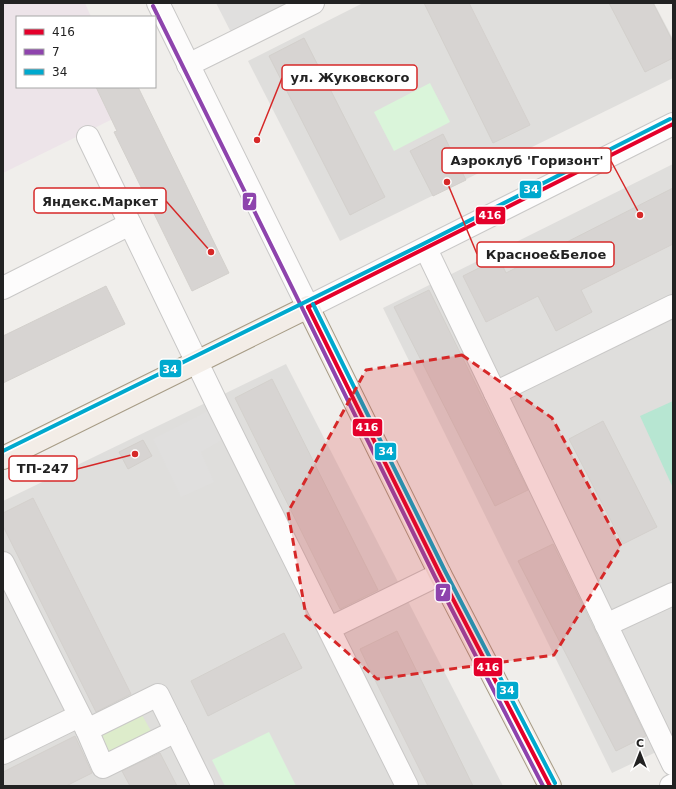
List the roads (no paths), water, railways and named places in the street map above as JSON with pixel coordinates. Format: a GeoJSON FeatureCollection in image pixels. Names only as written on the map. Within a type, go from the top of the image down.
{"type":"FeatureCollection","features":[{"type":"Feature","properties":{"kind":"main road"},"geometry":{"type":"LineString","coordinates":[[3,458],[308,307],[440,574],[550,786]]}},
{"type":"Feature","properties":{"kind":"street"},"geometry":{"type":"LineString","coordinates":[[158,3],[308,307],[673,124]]}},
{"type":"Feature","properties":{"kind":"street"},"geometry":{"type":"LineString","coordinates":[[188,65],[313,3]]}},
{"type":"Feature","properties":{"kind":"street"},"geometry":{"type":"LineString","coordinates":[[88,137],[218,406],[330,628],[406,786]]}},
{"type":"Feature","properties":{"kind":"street"},"geometry":{"type":"LineString","coordinates":[[3,288],[130,224]]}},
{"type":"Feature","properties":{"kind":"street"},"geometry":{"type":"LineString","coordinates":[[426,249],[673,764]]}},
{"type":"Feature","properties":{"kind":"street"},"geometry":{"type":"LineString","coordinates":[[495,393],[673,306]]}},
{"type":"Feature","properties":{"kind":"street"},"geometry":{"type":"LineString","coordinates":[[3,563],[83,723],[103,767],[176,731]]}},
{"type":"Feature","properties":{"kind":"street"},"geometry":{"type":"LineString","coordinates":[[330,628],[440,574]]}},
{"type":"Feature","properties":{"kind":"street"},"geometry":{"type":"LineString","coordinates":[[606,625],[673,594]]}},
{"type":"Feature","properties":{"kind":"street"},"geometry":{"type":"LineString","coordinates":[[3,753],[158,695],[203,786]]}},
{"type":"Feature","properties":{"kind":"place","name":"ул. Жуковского"},"geometry":{"type":"Point","coordinates":[257,140]}},
{"type":"Feature","properties":{"kind":"place","name":"Красное&Белое"},"geometry":{"type":"Point","coordinates":[447,182]}},
{"type":"Feature","properties":{"kind":"place","name":"Аэроклуб 'Горизонт'"},"geometry":{"type":"Point","coordinates":[640,215]}},
{"type":"Feature","properties":{"kind":"place","name":"Яндекс.Маркет"},"geometry":{"type":"Point","coordinates":[211,252]}},
{"type":"Feature","properties":{"kind":"place","name":"ТП-247"},"geometry":{"type":"Point","coordinates":[135,454]}}]}
